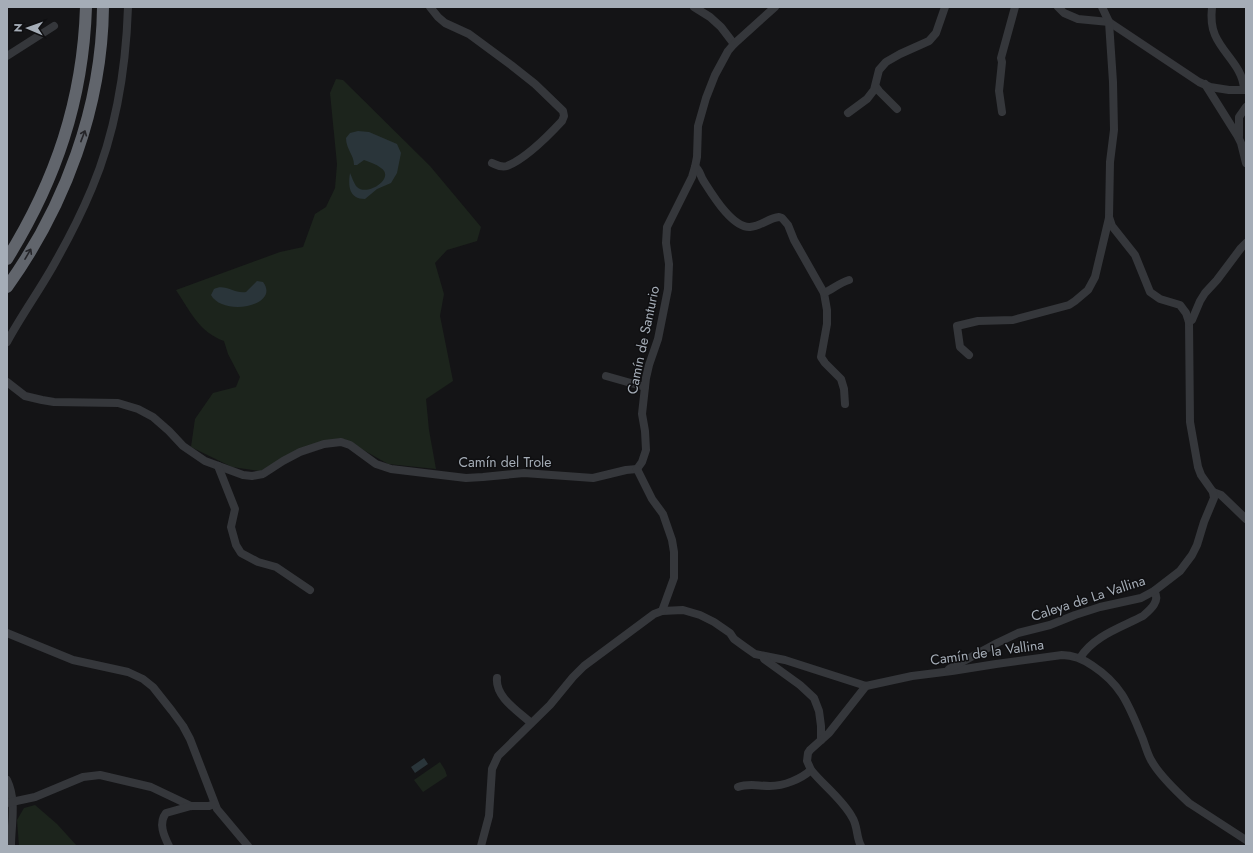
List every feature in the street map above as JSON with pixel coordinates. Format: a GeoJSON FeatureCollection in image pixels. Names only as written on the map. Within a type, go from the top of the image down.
{"type":"FeatureCollection","features":[{"type":"Feature","properties":{"kind":"highway"},"geometry":{"type":"LineString","coordinates":[[21,236],[51,164],[63,124],[80,37],[81,7]]}},
{"type":"Feature","properties":{"kind":"highway"},"geometry":{"type":"LineString","coordinates":[[7,259],[38,203],[54,166],[67,127],[78,84],[85,37],[86,7]]}},
{"type":"Feature","properties":{"kind":"highway"},"geometry":{"type":"LineString","coordinates":[[7,287],[18,271],[52,212],[70,170],[85,129],[97,77],[103,7]]}},
{"type":"Feature","properties":{"kind":"highway"},"geometry":{"type":"LineString","coordinates":[[102,26],[107,7]]}},
{"type":"Feature","properties":{"kind":"street"},"geometry":{"type":"LineString","coordinates":[[7,342],[21,316],[57,260],[93,187],[110,135],[118,99],[124,62],[128,7]]}},
{"type":"Feature","properties":{"kind":"street"},"geometry":{"type":"LineString","coordinates":[[430,7],[438,18],[445,23],[469,34],[534,84],[563,111],[564,116],[562,121],[528,153],[506,166],[499,166],[492,163]]}},
{"type":"Feature","properties":{"kind":"street"},"geometry":{"type":"LineString","coordinates":[[694,7],[710,17],[721,27],[734,44]]}},
{"type":"Feature","properties":{"kind":"street","name":"Camín de Santurio"},"geometry":{"type":"LineString","coordinates":[[637,469],[642,462],[646,450],[642,414],[645,387],[649,365],[656,348],[666,304],[669,264],[666,243],[667,226],[692,177],[697,157],[698,126],[706,98],[715,75],[728,51],[734,44],[775,7]]}},
{"type":"Feature","properties":{"kind":"street"},"geometry":{"type":"LineString","coordinates":[[848,113],[867,99],[876,87],[877,76],[886,62],[929,41],[936,33],[944,7]]}},
{"type":"Feature","properties":{"kind":"street"},"geometry":{"type":"LineString","coordinates":[[1002,112],[999,92],[1002,62],[1001,58],[1015,7]]}},
{"type":"Feature","properties":{"kind":"street"},"geometry":{"type":"LineString","coordinates":[[1058,7],[1064,13],[1078,19],[1109,22],[1210,87],[1229,90],[1245,90],[1239,71],[1225,53],[1214,35],[1212,7]]}},
{"type":"Feature","properties":{"kind":"street"},"geometry":{"type":"LineString","coordinates":[[969,355],[960,347],[957,326],[978,321],[1019,319],[1069,305],[1075,302],[1088,290],[1095,277],[1109,217],[1110,162],[1114,130],[1109,22],[1102,7]]}},
{"type":"Feature","properties":{"kind":"street"},"geometry":{"type":"LineString","coordinates":[[7,56],[54,26]]}},
{"type":"Feature","properties":{"kind":"street"},"geometry":{"type":"LineString","coordinates":[[1205,84],[1241,143]]}},
{"type":"Feature","properties":{"kind":"street"},"geometry":{"type":"LineString","coordinates":[[876,87],[878,91],[897,109]]}},
{"type":"Feature","properties":{"kind":"street"},"geometry":{"type":"LineString","coordinates":[[1246,108],[1239,117],[1238,131],[1246,163]]}},
{"type":"Feature","properties":{"kind":"street"},"geometry":{"type":"LineString","coordinates":[[695,167],[699,170],[703,179],[730,217],[742,226],[754,226],[776,218],[782,218],[786,222],[794,240],[824,293],[827,310],[827,324],[822,357],[825,364],[841,379],[844,389],[844,404]]}},
{"type":"Feature","properties":{"kind":"street"},"geometry":{"type":"LineString","coordinates":[[1109,217],[1112,226],[1135,255],[1150,292],[1160,299],[1180,305],[1186,313],[1189,322],[1190,422],[1198,467],[1201,475],[1213,492],[1221,495],[1246,518]]}},
{"type":"Feature","properties":{"kind":"street"},"geometry":{"type":"LineString","coordinates":[[1189,322],[1192,320],[1200,300],[1205,293],[1246,243]]}},
{"type":"Feature","properties":{"kind":"street"},"geometry":{"type":"LineString","coordinates":[[824,293],[841,282],[849,280]]}},
{"type":"Feature","properties":{"kind":"street"},"geometry":{"type":"LineString","coordinates":[[606,376],[645,387]]}},
{"type":"Feature","properties":{"kind":"street","name":"Camín del Trole"},"geometry":{"type":"LineString","coordinates":[[7,382],[25,396],[42,400],[54,402],[118,403],[138,409],[153,417],[192,452],[205,461],[252,476],[263,474],[300,452],[324,444],[341,442],[350,445],[376,464],[392,469],[466,478],[483,478],[524,473],[593,478],[626,470],[637,469]]}},
{"type":"Feature","properties":{"kind":"street"},"geometry":{"type":"LineString","coordinates":[[218,466],[235,510],[231,527],[236,545],[241,553],[258,562],[276,566],[310,590]]}},
{"type":"Feature","properties":{"kind":"street"},"geometry":{"type":"LineString","coordinates":[[637,469],[652,499],[663,514],[668,526],[674,552],[674,578],[662,611]]}},
{"type":"Feature","properties":{"kind":"street","name":"Caleya de La Vallina"},"geometry":{"type":"LineString","coordinates":[[944,672],[992,646],[1018,634],[1050,626],[1100,606],[1141,598],[1154,591],[1180,571],[1192,555],[1214,498],[1213,492]]}},
{"type":"Feature","properties":{"kind":"street"},"geometry":{"type":"LineString","coordinates":[[1080,658],[1087,648],[1101,638],[1148,612],[1156,601],[1156,594],[1154,591]]}},
{"type":"Feature","properties":{"kind":"street"},"geometry":{"type":"LineString","coordinates":[[481,846],[490,816],[492,769],[495,761],[504,749],[550,705],[584,666],[654,614],[662,611],[683,610],[700,615],[714,622],[755,654],[784,660],[866,686],[829,733],[808,753],[808,764],[811,770],[843,804],[853,817],[856,826],[857,838],[861,846]]}},
{"type":"Feature","properties":{"kind":"street"},"geometry":{"type":"LineString","coordinates":[[7,633],[73,660],[128,672],[143,679],[153,687],[180,721],[190,739],[214,804],[248,846]]}},
{"type":"Feature","properties":{"kind":"street"},"geometry":{"type":"LineString","coordinates":[[763,655],[764,659],[800,684],[814,698],[819,711],[821,740]]}},
{"type":"Feature","properties":{"kind":"street","name":"Camín de la Vallina"},"geometry":{"type":"LineString","coordinates":[[866,686],[901,678],[1062,655],[1071,655],[1080,658],[1106,674],[1118,687],[1132,712],[1151,759],[1181,795],[1189,803],[1246,840]]}},
{"type":"Feature","properties":{"kind":"street"},"geometry":{"type":"LineString","coordinates":[[497,678],[497,686],[502,696],[531,723]]}},
{"type":"Feature","properties":{"kind":"street"},"geometry":{"type":"LineString","coordinates":[[738,787],[749,784],[770,786],[782,785],[806,775],[811,770]]}},
{"type":"Feature","properties":{"kind":"street"},"geometry":{"type":"LineString","coordinates":[[10,803],[35,797],[83,777],[100,775],[151,787],[191,806]]}},
{"type":"Feature","properties":{"kind":"street"},"geometry":{"type":"LineString","coordinates":[[7,780],[10,786],[10,803],[13,816],[11,846]]}},
{"type":"Feature","properties":{"kind":"street"},"geometry":{"type":"LineString","coordinates":[[169,846],[162,826],[163,816],[169,811],[191,806],[209,806],[214,804]]}},
{"type":"Feature","properties":{"kind":"shaded area"},"geometry":{"type":"Polygon","coordinates":[[[336,79],[343,80],[430,166],[481,227],[477,241],[447,250],[435,263],[444,294],[440,316],[453,381],[426,399],[429,430],[436,469],[388,464],[344,439],[260,471],[232,467],[191,447],[195,419],[213,393],[236,387],[240,377],[228,354],[224,341],[208,332],[196,320],[176,290],[280,252],[303,247],[315,214],[326,207],[335,188],[337,164],[330,93],[336,79]]]}},
{"type":"Feature","properties":{"kind":"shaded area"},"geometry":{"type":"Polygon","coordinates":[[[358,131],[369,132],[397,144],[401,153],[397,173],[391,183],[377,189],[365,199],[356,197],[351,191],[349,183],[350,173],[357,187],[367,190],[383,181],[385,172],[377,165],[364,160],[357,165],[354,165],[346,138],[350,133],[358,131]]]}},
{"type":"Feature","properties":{"kind":"shaded area"},"geometry":{"type":"Polygon","coordinates":[[[257,281],[263,282],[266,290],[264,297],[258,302],[248,306],[227,306],[217,302],[211,295],[214,289],[218,287],[237,292],[246,292],[257,281]]]}},
{"type":"Feature","properties":{"kind":"shaded area"},"geometry":{"type":"Polygon","coordinates":[[[424,758],[428,764],[415,773],[411,767],[424,758]]]}},
{"type":"Feature","properties":{"kind":"shaded area"},"geometry":{"type":"Polygon","coordinates":[[[440,762],[447,776],[423,792],[414,780],[440,762]]]}},
{"type":"Feature","properties":{"kind":"shaded area"},"geometry":{"type":"Polygon","coordinates":[[[35,805],[57,824],[77,846],[19,846],[17,820],[24,808],[35,805]]]}}]}
